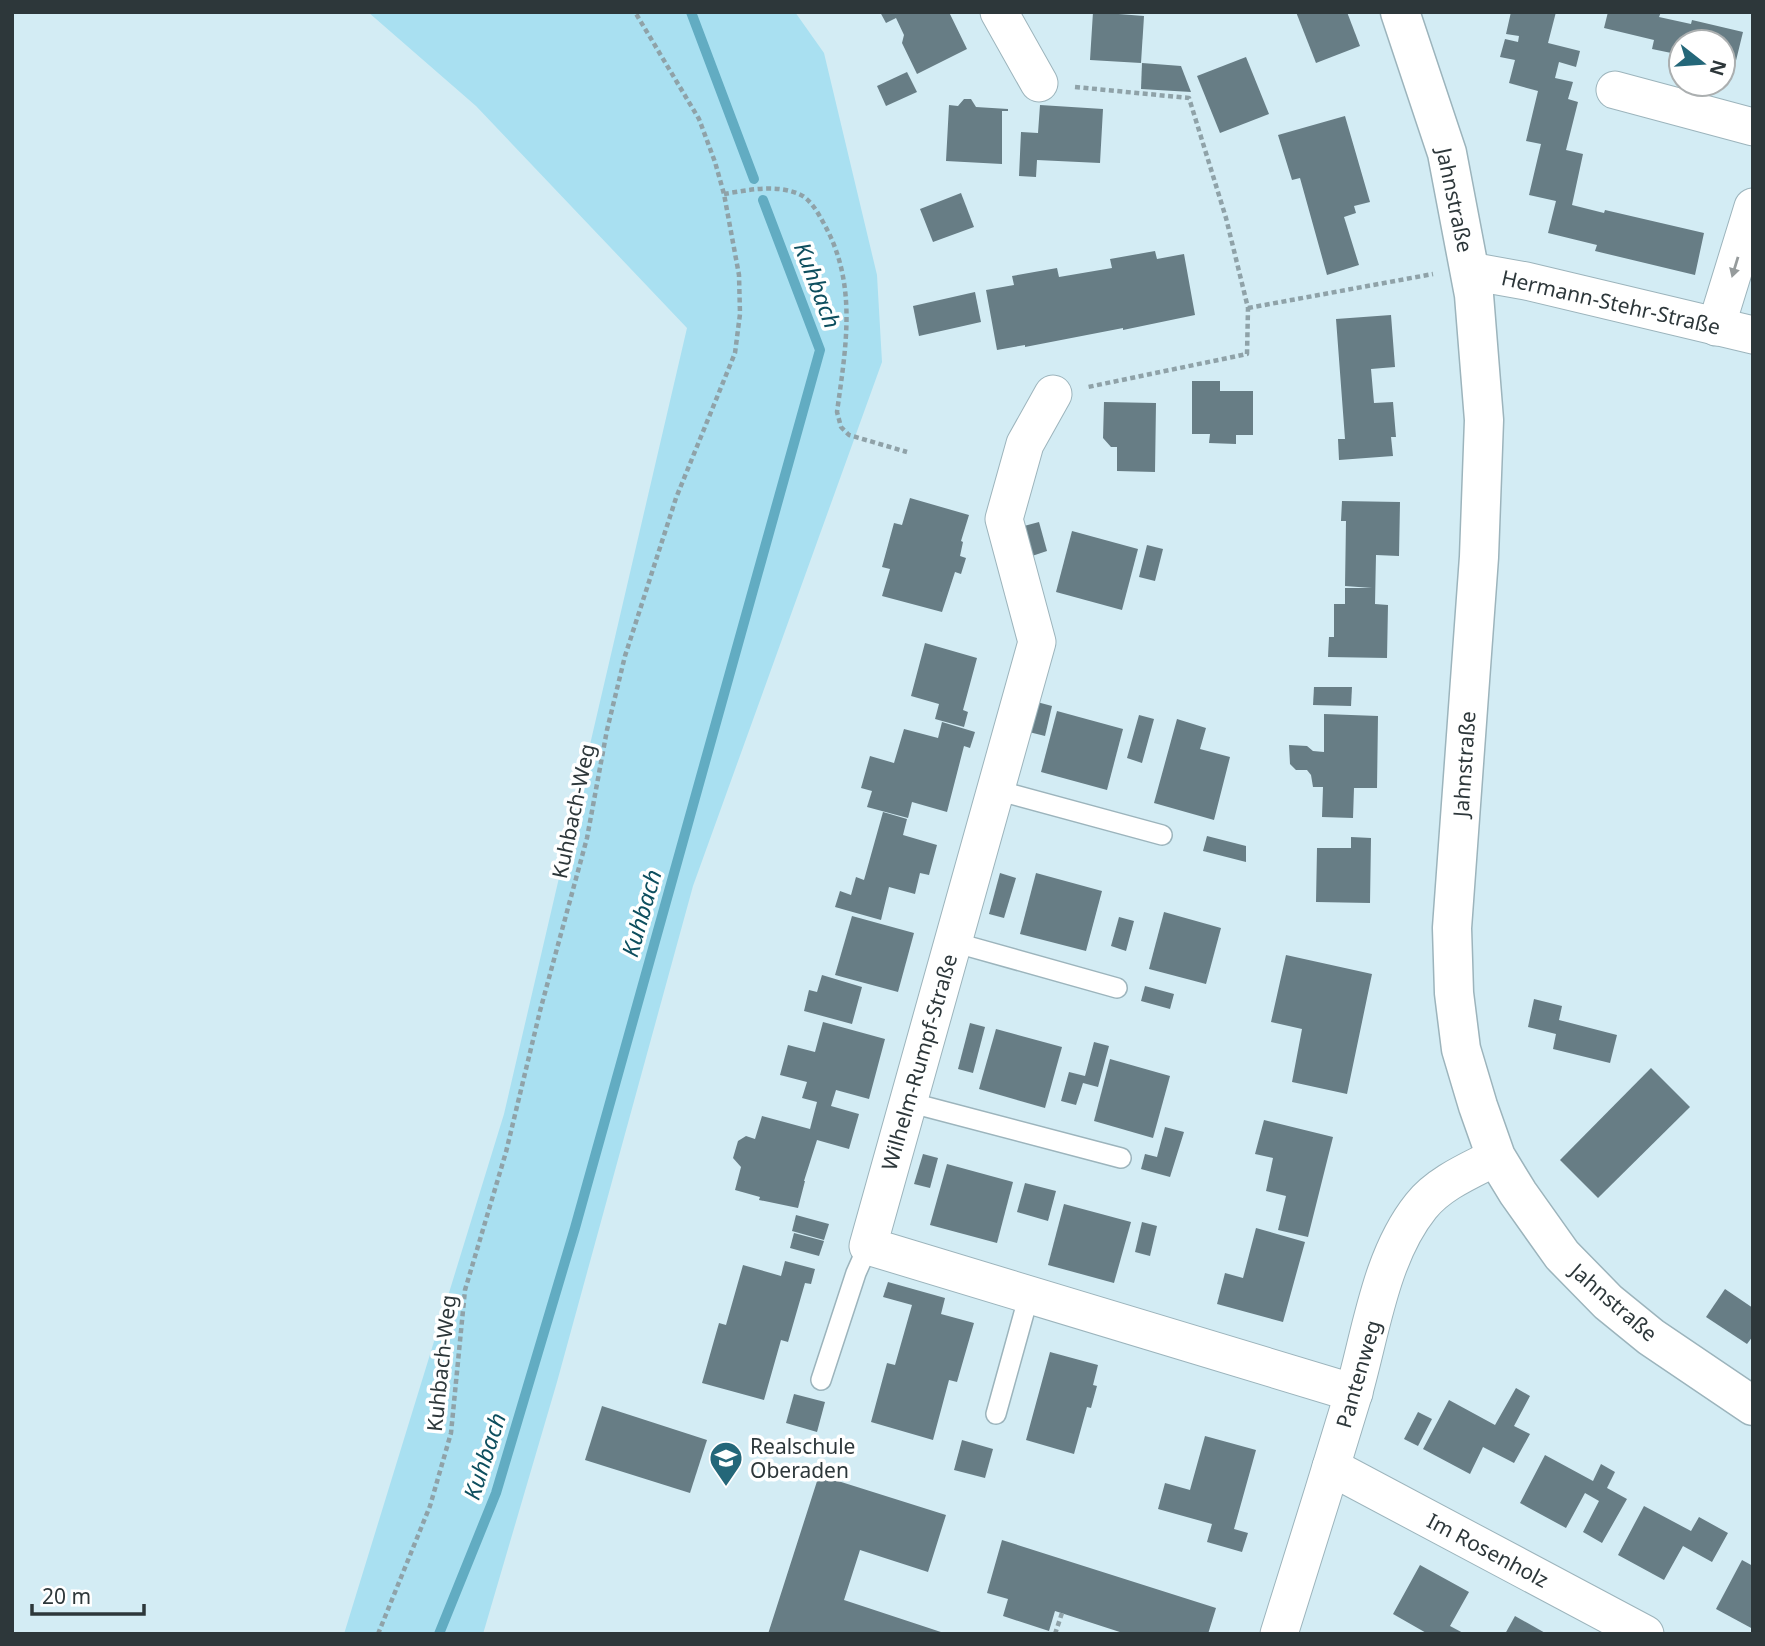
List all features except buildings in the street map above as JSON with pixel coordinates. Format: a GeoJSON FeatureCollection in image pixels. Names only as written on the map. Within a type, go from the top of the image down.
{"type":"FeatureCollection","features":[{"type":"Feature","properties":{"kind":"main road","name":"Jahnstraße"},"geometry":{"type":"LineString","coordinates":[[1400,12],[1447,153],[1474,295],[1484,420],[1479,557],[1452,941],[1454,993],[1461,1049],[1496,1157],[1518,1194],[1562,1255],[1608,1302],[1651,1337],[1753,1406]]}},
{"type":"Feature","properties":{"kind":"street"},"geometry":{"type":"LineString","coordinates":[[999,12],[1039,83]]}},
{"type":"Feature","properties":{"kind":"street"},"geometry":{"type":"LineString","coordinates":[[1615,90],[1753,127]]}},
{"type":"Feature","properties":{"kind":"street"},"geometry":{"type":"LineString","coordinates":[[1716,327],[1753,207]]}},
{"type":"Feature","properties":{"kind":"street","name":"Hermann-Stehr-Straße"},"geometry":{"type":"LineString","coordinates":[[1470,271],[1526,281],[1753,335]]}},
{"type":"Feature","properties":{"kind":"street","name":"Wilhelm-Rumpf-Straße"},"geometry":{"type":"LineString","coordinates":[[868,1246],[1037,642],[1004,519],[1025,444],[1053,394]]}},
{"type":"Feature","properties":{"kind":"street","name":"Pantenweg"},"geometry":{"type":"LineString","coordinates":[[1279,1634],[1331,1467],[1390,1261],[1401,1234],[1423,1203],[1451,1181],[1496,1157]]}},
{"type":"Feature","properties":{"kind":"street"},"geometry":{"type":"LineString","coordinates":[[868,1246],[1353,1393]]}},
{"type":"Feature","properties":{"kind":"street","name":"Im Rosenholz"},"geometry":{"type":"LineString","coordinates":[[1331,1467],[1645,1634]]}},
{"type":"Feature","properties":{"kind":"lane"},"geometry":{"type":"LineString","coordinates":[[996,790],[1162,835]]}},
{"type":"Feature","properties":{"kind":"lane"},"geometry":{"type":"LineString","coordinates":[[953,942],[1118,988]]}},
{"type":"Feature","properties":{"kind":"lane"},"geometry":{"type":"LineString","coordinates":[[908,1102],[1121,1158]]}},
{"type":"Feature","properties":{"kind":"lane"},"geometry":{"type":"LineString","coordinates":[[821,1380],[856,1273],[868,1246]]}},
{"type":"Feature","properties":{"kind":"lane"},"geometry":{"type":"LineString","coordinates":[[996,1414],[1029,1295]]}},
{"type":"Feature","properties":{"kind":"path","name":"Kuhbach-Weg"},"geometry":{"type":"LineString","coordinates":[[378,1634],[430,1506],[451,1433],[465,1290],[506,1152],[540,1011],[587,838],[607,730],[625,656],[676,498],[735,353],[740,314],[739,275],[724,194],[715,162],[699,119],[635,12]]}},
{"type":"Feature","properties":{"kind":"path"},"geometry":{"type":"LineString","coordinates":[[1039,83],[1189,99],[1226,218],[1248,308],[1247,354],[1053,394]]}},
{"type":"Feature","properties":{"kind":"path"},"geometry":{"type":"LineString","coordinates":[[724,194],[756,189],[784,189],[801,195],[814,207],[831,237],[842,270],[848,314],[837,412],[841,427],[849,435],[907,452]]}},
{"type":"Feature","properties":{"kind":"path"},"geometry":{"type":"LineString","coordinates":[[1248,308],[1429,274],[1470,271]]}},
{"type":"Feature","properties":{"kind":"path"},"geometry":{"type":"LineString","coordinates":[[1055,1634],[1062,1613]]}},
{"type":"Feature","properties":{"kind":"shaded area"},"geometry":{"type":"Polygon","coordinates":[[[368,12],[795,12],[824,53],[877,275],[882,362],[693,886],[557,1382],[483,1634],[344,1634],[504,1114],[687,328],[476,106],[368,12]]]}},
{"type":"Feature","properties":{"kind":"waterway","name":"Kuhbach"},"geometry":{"type":"LineString","coordinates":[[691,12],[754,179]]}},
{"type":"Feature","properties":{"kind":"waterway","name":"Kuhbach"},"geometry":{"type":"LineString","coordinates":[[439,1634],[496,1493],[575,1228],[820,350],[763,200]]}},
{"type":"Feature","properties":{"kind":"place","name":"Realschule Oberaden"},"geometry":{"type":"Point","coordinates":[726,1488]}}]}
